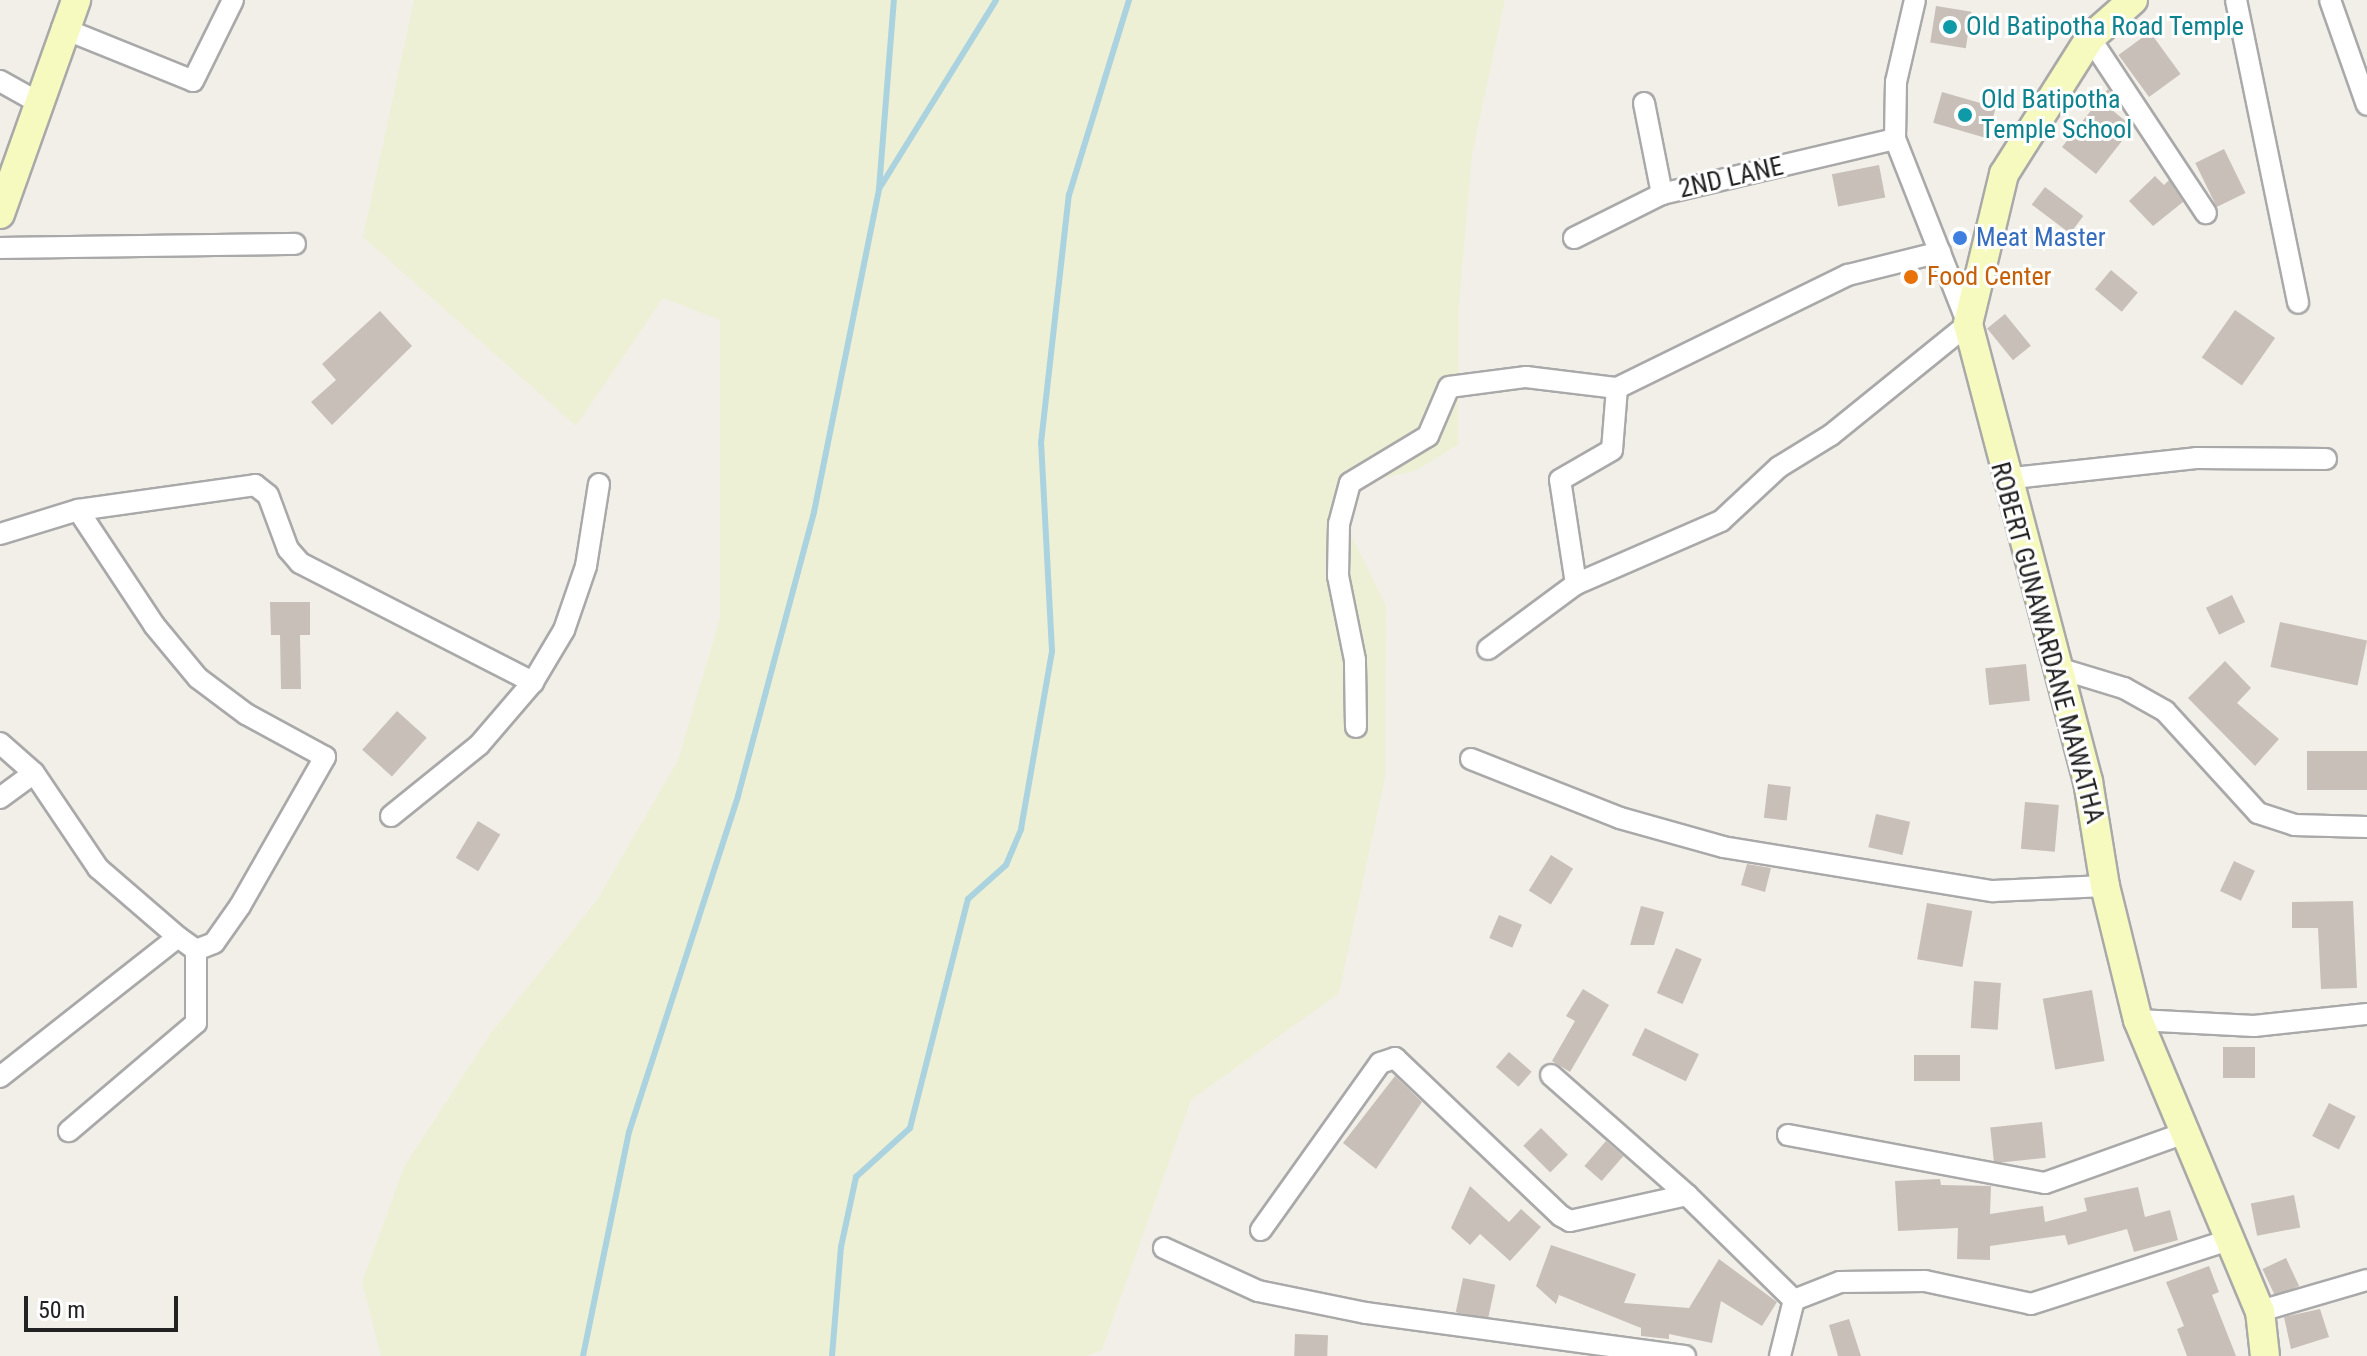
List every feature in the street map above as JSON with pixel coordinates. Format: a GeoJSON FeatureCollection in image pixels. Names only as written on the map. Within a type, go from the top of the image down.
{"type":"FeatureCollection","features":[{"type":"Feature","properties":{"kind":"street"},"geometry":{"type":"LineString","coordinates":[[0,214],[36,101],[62,28],[76,0]]}},
{"type":"Feature","properties":{"kind":"street"},"geometry":{"type":"LineString","coordinates":[[62,28],[193,81],[233,0]]}},
{"type":"Feature","properties":{"kind":"street"},"geometry":{"type":"LineString","coordinates":[[1488,649],[1576,584],[1721,521],[1779,467],[1831,435],[1968,324],[1895,139],[1896,82],[1915,0]]}},
{"type":"Feature","properties":{"kind":"street","name":"ROBERT GUNAWARDANE MAWATHA"},"geometry":{"type":"LineString","coordinates":[[2133,0],[2090,38],[2004,174],[1968,324],[2004,479],[2088,781],[2105,886],[2138,1020],[2260,1311],[2265,1356]]}},
{"type":"Feature","properties":{"kind":"street"},"geometry":{"type":"LineString","coordinates":[[2236,0],[2298,303]]}},
{"type":"Feature","properties":{"kind":"street"},"geometry":{"type":"LineString","coordinates":[[2330,0],[2367,105]]}},
{"type":"Feature","properties":{"kind":"street"},"geometry":{"type":"LineString","coordinates":[[2090,38],[2206,213]]}},
{"type":"Feature","properties":{"kind":"street"},"geometry":{"type":"LineString","coordinates":[[0,81],[36,101]]}},
{"type":"Feature","properties":{"kind":"street"},"geometry":{"type":"LineString","coordinates":[[1644,103],[1662,194]]}},
{"type":"Feature","properties":{"kind":"street","name":"2ND LANE"},"geometry":{"type":"LineString","coordinates":[[1574,238],[1662,194],[1895,139]]}},
{"type":"Feature","properties":{"kind":"street"},"geometry":{"type":"LineString","coordinates":[[0,248],[295,244]]}},
{"type":"Feature","properties":{"kind":"street"},"geometry":{"type":"LineString","coordinates":[[1356,727],[1355,660],[1338,576],[1339,524],[1350,483],[1428,436],[1449,387],[1526,377],[1617,388],[1848,275],[1940,252]]}},
{"type":"Feature","properties":{"kind":"street"},"geometry":{"type":"LineString","coordinates":[[1576,584],[1560,480],[1612,450],[1617,388]]}},
{"type":"Feature","properties":{"kind":"street"},"geometry":{"type":"LineString","coordinates":[[2004,479],[2196,458],[2326,459]]}},
{"type":"Feature","properties":{"kind":"street"},"geometry":{"type":"LineString","coordinates":[[391,816],[479,745],[533,682],[564,630],[586,566],[599,484]]}},
{"type":"Feature","properties":{"kind":"street"},"geometry":{"type":"LineString","coordinates":[[0,534],[78,510],[255,485],[268,495],[288,549],[300,563],[533,682]]}},
{"type":"Feature","properties":{"kind":"street"},"geometry":{"type":"LineString","coordinates":[[78,510],[154,625],[198,678],[246,714],[325,757],[240,906],[214,943],[196,950]]}},
{"type":"Feature","properties":{"kind":"street"},"geometry":{"type":"LineString","coordinates":[[2058,668],[2124,688],[2165,711],[2258,813],[2294,825],[2367,827]]}},
{"type":"Feature","properties":{"kind":"street"},"geometry":{"type":"LineString","coordinates":[[0,743],[34,773],[98,868],[196,950]]}},
{"type":"Feature","properties":{"kind":"street"},"geometry":{"type":"LineString","coordinates":[[1471,759],[1620,818],[1739,850],[1993,891],[2105,886]]}},
{"type":"Feature","properties":{"kind":"street"},"geometry":{"type":"LineString","coordinates":[[0,798],[34,773]]}},
{"type":"Feature","properties":{"kind":"street"},"geometry":{"type":"LineString","coordinates":[[0,1077],[178,937]]}},
{"type":"Feature","properties":{"kind":"street"},"geometry":{"type":"LineString","coordinates":[[69,1131],[196,1023],[196,950]]}},
{"type":"Feature","properties":{"kind":"street"},"geometry":{"type":"LineString","coordinates":[[2138,1020],[2254,1026],[2367,1014]]}},
{"type":"Feature","properties":{"kind":"street"},"geometry":{"type":"LineString","coordinates":[[1261,1230],[1380,1063],[1395,1058],[1570,1221],[1687,1195]]}},
{"type":"Feature","properties":{"kind":"street"},"geometry":{"type":"LineString","coordinates":[[1551,1075],[1687,1195],[1794,1300]]}},
{"type":"Feature","properties":{"kind":"street"},"geometry":{"type":"LineString","coordinates":[[1788,1135],[2045,1183],[2185,1133]]}},
{"type":"Feature","properties":{"kind":"street"},"geometry":{"type":"LineString","coordinates":[[1794,1300],[1840,1282],[1925,1281],[2031,1304],[2229,1240]]}},
{"type":"Feature","properties":{"kind":"street"},"geometry":{"type":"LineString","coordinates":[[1164,1248],[1258,1291],[1366,1313],[1685,1356]]}},
{"type":"Feature","properties":{"kind":"street"},"geometry":{"type":"LineString","coordinates":[[2260,1311],[2367,1280]]}},
{"type":"Feature","properties":{"kind":"street"},"geometry":{"type":"LineString","coordinates":[[1780,1356],[1794,1300]]}},
{"type":"Feature","properties":{"kind":"green space"},"geometry":{"type":"Polygon","coordinates":[[[414,0],[1505,0],[1472,155],[1459,303],[1458,445],[1415,471],[1361,483],[1348,529],[1386,606],[1385,778],[1339,993],[1191,1100],[1102,1350],[1087,1356],[381,1356],[362,1282],[405,1165],[491,1033],[597,900],[678,760],[720,618],[720,320],[663,298],[576,426],[363,237],[414,0]]]}},
{"type":"Feature","properties":{"kind":"building","name":"Old Batipotha Road Temple"},"geometry":{"type":"Polygon","coordinates":[[[1936,6],[1972,12],[1966,48],[1930,43],[1936,6]]]}},
{"type":"Feature","properties":{"kind":"building"},"geometry":{"type":"Polygon","coordinates":[[[2150,32],[2181,74],[2149,97],[2118,55],[2150,32]]]}},
{"type":"Feature","properties":{"kind":"building"},"geometry":{"type":"Polygon","coordinates":[[[2108,89],[2115,100],[2107,106],[2133,127],[2096,174],[2062,147],[2108,89]]]}},
{"type":"Feature","properties":{"kind":"building","name":"Old Batipotha Temple School"},"geometry":{"type":"Polygon","coordinates":[[[1942,92],[1996,107],[1987,138],[1933,123],[1942,92]]]}},
{"type":"Feature","properties":{"kind":"building"},"geometry":{"type":"Polygon","coordinates":[[[2224,149],[2245,193],[2217,207],[2195,163],[2224,149]]]}},
{"type":"Feature","properties":{"kind":"building"},"geometry":{"type":"Polygon","coordinates":[[[1879,165],[1885,197],[1838,207],[1832,174],[1879,165]]]}},
{"type":"Feature","properties":{"kind":"building"},"geometry":{"type":"Polygon","coordinates":[[[2155,176],[2164,185],[2169,180],[2183,202],[2153,226],[2129,201],[2155,176]]]}},
{"type":"Feature","properties":{"kind":"building"},"geometry":{"type":"Polygon","coordinates":[[[2045,187],[2083,216],[2070,233],[2032,205],[2045,187]]]}},
{"type":"Feature","properties":{"kind":"building"},"geometry":{"type":"Polygon","coordinates":[[[2111,270],[2138,292],[2122,312],[2095,289],[2111,270]]]}},
{"type":"Feature","properties":{"kind":"building"},"geometry":{"type":"Polygon","coordinates":[[[2235,310],[2275,338],[2242,386],[2202,358],[2235,310]]]}},
{"type":"Feature","properties":{"kind":"building"},"geometry":{"type":"Polygon","coordinates":[[[380,311],[412,346],[332,425],[311,402],[336,380],[322,364],[380,311]]]}},
{"type":"Feature","properties":{"kind":"building"},"geometry":{"type":"Polygon","coordinates":[[[2005,314],[2031,346],[2013,360],[1987,328],[2005,314]]]}},
{"type":"Feature","properties":{"kind":"building"},"geometry":{"type":"Polygon","coordinates":[[[2232,595],[2245,622],[2219,635],[2206,608],[2232,595]]]}},
{"type":"Feature","properties":{"kind":"building"},"geometry":{"type":"Polygon","coordinates":[[[270,602],[310,602],[310,635],[300,635],[301,689],[281,689],[280,635],[271,635],[270,602]]]}},
{"type":"Feature","properties":{"kind":"building"},"geometry":{"type":"Polygon","coordinates":[[[2280,622],[2367,640],[2357,685],[2270,667],[2280,622]]]}},
{"type":"Feature","properties":{"kind":"building"},"geometry":{"type":"Polygon","coordinates":[[[2225,661],[2251,688],[2237,703],[2279,739],[2255,766],[2188,698],[2225,661]]]}},
{"type":"Feature","properties":{"kind":"building"},"geometry":{"type":"Polygon","coordinates":[[[2026,664],[2030,701],[1989,705],[1985,668],[2026,664]]]}},
{"type":"Feature","properties":{"kind":"building"},"geometry":{"type":"Polygon","coordinates":[[[397,711],[427,738],[392,776],[362,750],[397,711]]]}},
{"type":"Feature","properties":{"kind":"building"},"geometry":{"type":"Polygon","coordinates":[[[2307,751],[2367,751],[2367,790],[2307,790],[2307,751]]]}},
{"type":"Feature","properties":{"kind":"building"},"geometry":{"type":"Polygon","coordinates":[[[1768,784],[1791,787],[1787,821],[1764,818],[1768,784]]]}},
{"type":"Feature","properties":{"kind":"building"},"geometry":{"type":"Polygon","coordinates":[[[2025,802],[2059,805],[2055,852],[2021,849],[2025,802]]]}},
{"type":"Feature","properties":{"kind":"building"},"geometry":{"type":"Polygon","coordinates":[[[1876,814],[1910,822],[1902,855],[1868,847],[1876,814]]]}},
{"type":"Feature","properties":{"kind":"building"},"geometry":{"type":"Polygon","coordinates":[[[478,821],[500,834],[478,871],[456,858],[478,821]]]}},
{"type":"Feature","properties":{"kind":"building"},"geometry":{"type":"Polygon","coordinates":[[[1551,855],[1573,869],[1551,904],[1529,891],[1551,855]]]}},
{"type":"Feature","properties":{"kind":"building"},"geometry":{"type":"Polygon","coordinates":[[[2234,861],[2255,871],[2241,901],[2220,891],[2234,861]]]}},
{"type":"Feature","properties":{"kind":"building"},"geometry":{"type":"Polygon","coordinates":[[[1747,864],[1771,868],[1765,892],[1741,885],[1747,864]]]}},
{"type":"Feature","properties":{"kind":"building"},"geometry":{"type":"Polygon","coordinates":[[[2353,901],[2357,988],[2321,989],[2318,928],[2292,928],[2292,902],[2353,901]]]}},
{"type":"Feature","properties":{"kind":"building"},"geometry":{"type":"Polygon","coordinates":[[[1927,903],[1972,911],[1962,967],[1917,959],[1927,903]]]}},
{"type":"Feature","properties":{"kind":"building"},"geometry":{"type":"Polygon","coordinates":[[[1641,906],[1664,912],[1654,945],[1630,945],[1641,906]]]}},
{"type":"Feature","properties":{"kind":"building"},"geometry":{"type":"Polygon","coordinates":[[[1499,915],[1522,925],[1512,948],[1489,938],[1499,915]]]}},
{"type":"Feature","properties":{"kind":"building"},"geometry":{"type":"Polygon","coordinates":[[[1676,948],[1702,959],[1683,1004],[1657,993],[1676,948]]]}},
{"type":"Feature","properties":{"kind":"building"},"geometry":{"type":"Polygon","coordinates":[[[1974,981],[2001,983],[1998,1030],[1971,1028],[1974,981]]]}},
{"type":"Feature","properties":{"kind":"building"},"geometry":{"type":"Polygon","coordinates":[[[1583,989],[1609,1005],[1570,1072],[1552,1061],[1575,1021],[1566,1016],[1583,989]]]}},
{"type":"Feature","properties":{"kind":"building"},"geometry":{"type":"Polygon","coordinates":[[[2092,990],[2105,1061],[2055,1070],[2043,999],[2092,990]]]}},
{"type":"Feature","properties":{"kind":"building"},"geometry":{"type":"Polygon","coordinates":[[[1645,1028],[1699,1054],[1686,1081],[1632,1055],[1645,1028]]]}},
{"type":"Feature","properties":{"kind":"building"},"geometry":{"type":"Polygon","coordinates":[[[2223,1047],[2255,1047],[2255,1078],[2223,1078],[2223,1047]]]}},
{"type":"Feature","properties":{"kind":"building"},"geometry":{"type":"Polygon","coordinates":[[[1509,1052],[1532,1072],[1519,1087],[1496,1067],[1509,1052]]]}},
{"type":"Feature","properties":{"kind":"building"},"geometry":{"type":"Polygon","coordinates":[[[1914,1055],[1960,1055],[1960,1081],[1914,1081],[1914,1055]]]}},
{"type":"Feature","properties":{"kind":"building"},"geometry":{"type":"Polygon","coordinates":[[[1395,1076],[1422,1102],[1376,1169],[1343,1143],[1395,1076]]]}},
{"type":"Feature","properties":{"kind":"building"},"geometry":{"type":"Polygon","coordinates":[[[2329,1103],[2356,1117],[2339,1150],[2312,1136],[2329,1103]]]}},
{"type":"Feature","properties":{"kind":"building"},"geometry":{"type":"Polygon","coordinates":[[[2042,1122],[2046,1158],[1994,1163],[1990,1127],[2042,1122]]]}},
{"type":"Feature","properties":{"kind":"building"},"geometry":{"type":"Polygon","coordinates":[[[1541,1128],[1568,1155],[1550,1173],[1523,1146],[1541,1128]]]}},
{"type":"Feature","properties":{"kind":"building"},"geometry":{"type":"Polygon","coordinates":[[[1606,1141],[1623,1156],[1602,1181],[1584,1166],[1606,1141]]]}},
{"type":"Feature","properties":{"kind":"building"},"geometry":{"type":"Polygon","coordinates":[[[1940,1179],[1941,1185],[1991,1186],[1990,1214],[2043,1206],[2045,1222],[2087,1211],[2084,1198],[2138,1187],[2145,1217],[2170,1210],[2178,1240],[2134,1252],[2127,1229],[2068,1245],[2065,1235],[1990,1246],[1990,1260],[1957,1259],[1958,1228],[1898,1231],[1895,1181],[1940,1179]]]}},
{"type":"Feature","properties":{"kind":"building"},"geometry":{"type":"Polygon","coordinates":[[[1470,1186],[1509,1222],[1521,1209],[1541,1227],[1510,1261],[1480,1234],[1470,1245],[1451,1228],[1470,1186]]]}},
{"type":"Feature","properties":{"kind":"building"},"geometry":{"type":"Polygon","coordinates":[[[2294,1195],[2300,1227],[2257,1236],[2251,1203],[2294,1195]]]}},
{"type":"Feature","properties":{"kind":"building"},"geometry":{"type":"Polygon","coordinates":[[[1551,1245],[1636,1274],[1624,1303],[1689,1308],[1719,1259],[1777,1302],[1762,1326],[1721,1301],[1712,1343],[1669,1334],[1669,1339],[1641,1336],[1641,1328],[1559,1295],[1556,1304],[1536,1286],[1551,1245]]]}},
{"type":"Feature","properties":{"kind":"building"},"geometry":{"type":"Polygon","coordinates":[[[2286,1258],[2299,1286],[2276,1297],[2262,1269],[2286,1258]]]}},
{"type":"Feature","properties":{"kind":"building"},"geometry":{"type":"Polygon","coordinates":[[[2209,1266],[2219,1292],[2212,1295],[2236,1356],[2187,1356],[2177,1329],[2184,1326],[2166,1282],[2209,1266]]]}},
{"type":"Feature","properties":{"kind":"building"},"geometry":{"type":"Polygon","coordinates":[[[1463,1278],[1495,1285],[1488,1319],[1456,1312],[1463,1278]]]}},
{"type":"Feature","properties":{"kind":"building"},"geometry":{"type":"Polygon","coordinates":[[[2320,1309],[2329,1337],[2291,1349],[2284,1317],[2320,1309]]]}},
{"type":"Feature","properties":{"kind":"building"},"geometry":{"type":"Polygon","coordinates":[[[1849,1319],[1861,1356],[1838,1356],[1829,1325],[1849,1319]]]}},
{"type":"Feature","properties":{"kind":"building"},"geometry":{"type":"Polygon","coordinates":[[[1295,1334],[1328,1335],[1327,1356],[1294,1356],[1295,1334]]]}},
{"type":"Feature","properties":{"kind":"waterway"},"geometry":{"type":"LineString","coordinates":[[879,189],[894,0]]}},
{"type":"Feature","properties":{"kind":"waterway"},"geometry":{"type":"LineString","coordinates":[[583,1356],[629,1132],[738,796],[814,512],[879,189],[996,0]]}},
{"type":"Feature","properties":{"kind":"waterway"},"geometry":{"type":"LineString","coordinates":[[832,1356],[841,1247],[856,1177],[910,1128],[968,899],[1006,865],[1021,829],[1052,651],[1041,443],[1069,195],[1129,0]]}},
{"type":"Feature","properties":{"kind":"place","name":"Old Batipotha Road Temple"},"geometry":{"type":"Point","coordinates":[1950,27]}},
{"type":"Feature","properties":{"kind":"place","name":"Old Batipotha Temple School"},"geometry":{"type":"Point","coordinates":[1965,115]}},
{"type":"Feature","properties":{"kind":"place","name":"Meat Master"},"geometry":{"type":"Point","coordinates":[1960,238]}},
{"type":"Feature","properties":{"kind":"place","name":"Food Center"},"geometry":{"type":"Point","coordinates":[1911,277]}}]}
